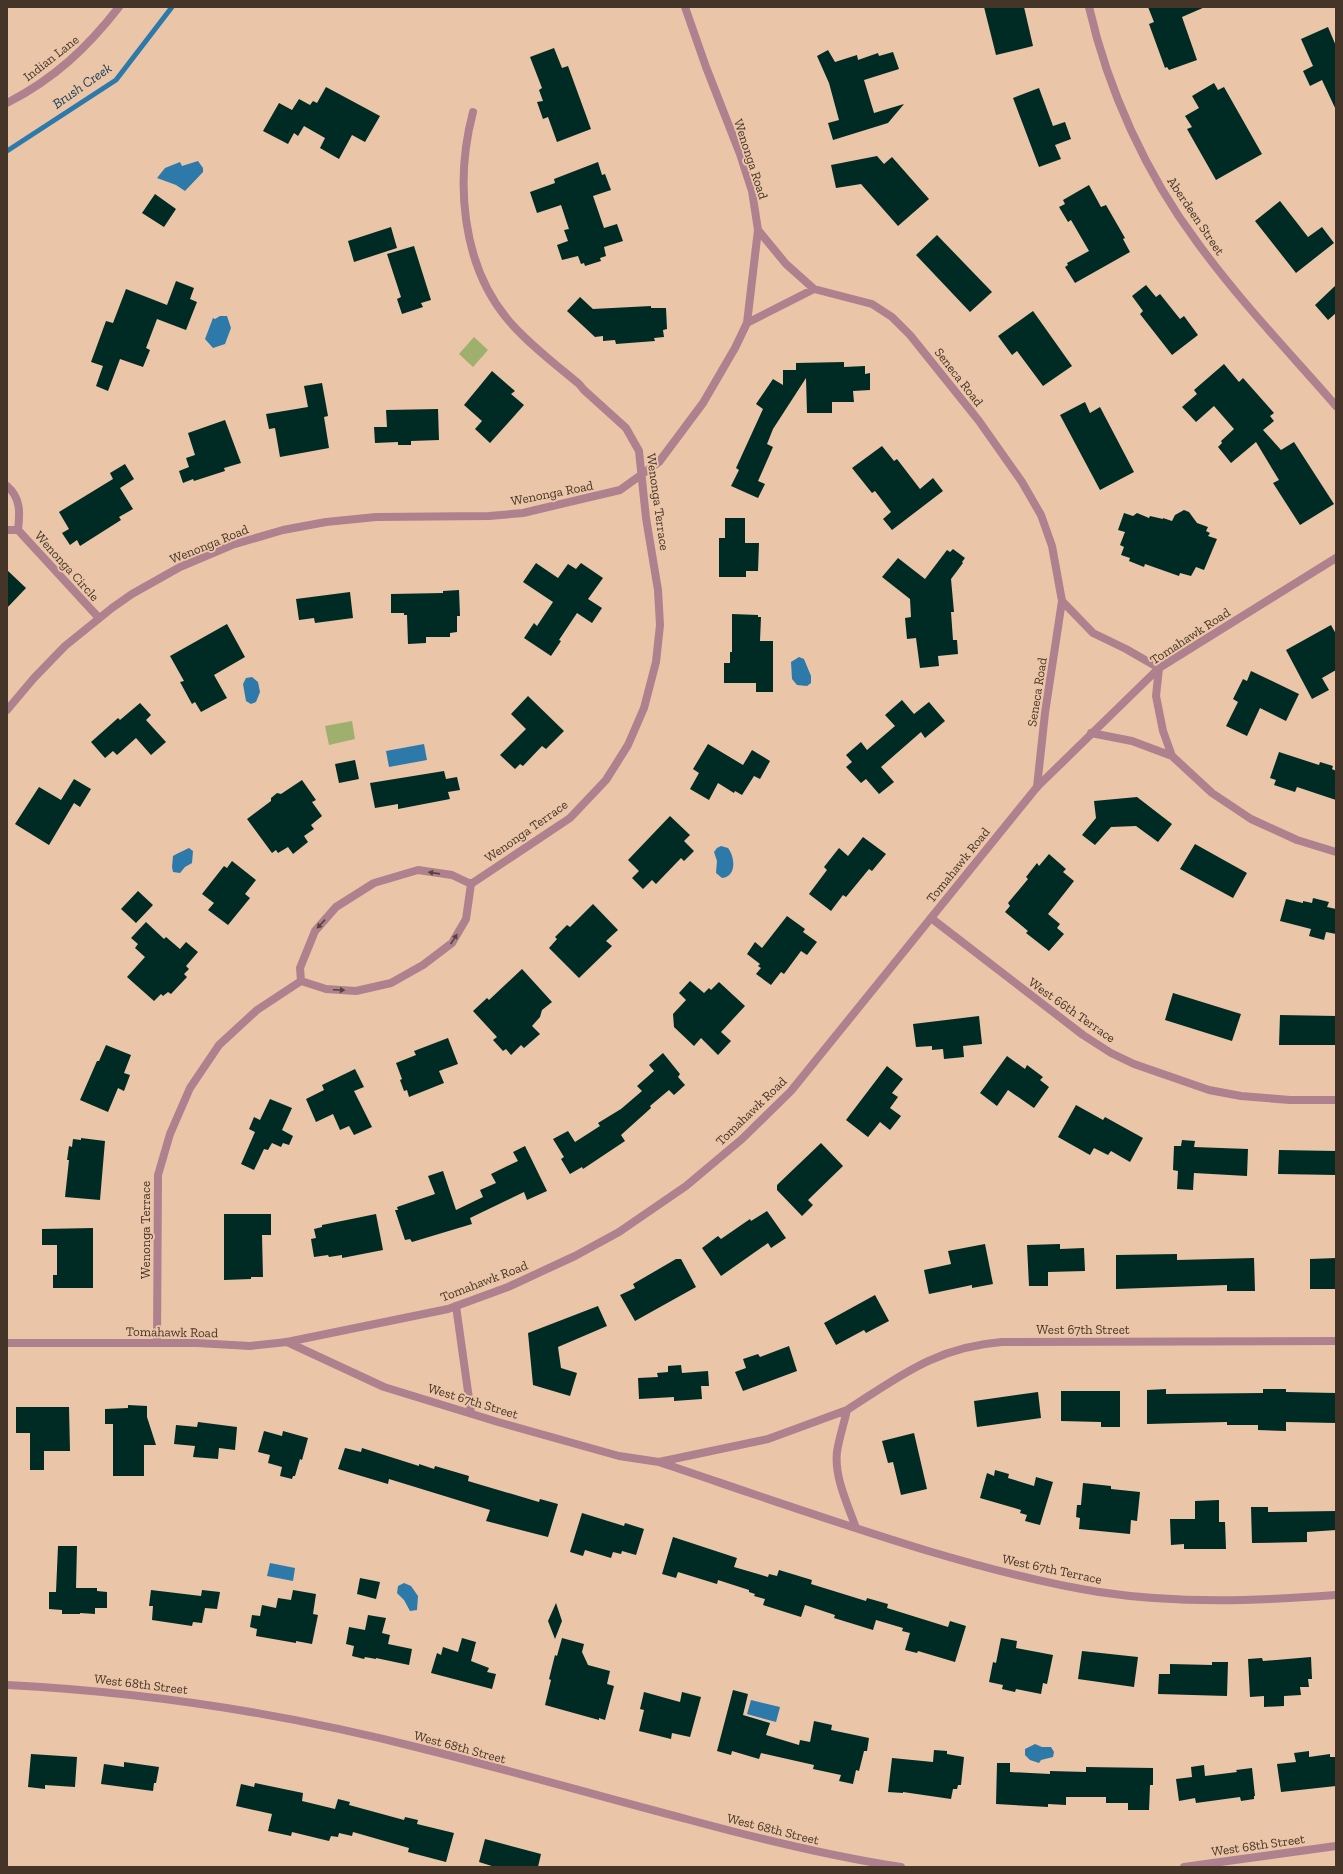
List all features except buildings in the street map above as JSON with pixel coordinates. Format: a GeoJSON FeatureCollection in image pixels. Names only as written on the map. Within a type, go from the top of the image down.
{"type":"FeatureCollection","features":[{"type":"Feature","properties":{"kind":"street","name":"Indian Lane"},"geometry":{"type":"LineString","coordinates":[[7,103],[46,80],[77,55],[98,33],[119,7]]}},
{"type":"Feature","properties":{"kind":"street","name":"Wenonga Road"},"geometry":{"type":"LineString","coordinates":[[7,710],[34,678],[65,646],[99,618],[132,594],[180,567],[232,544],[283,530],[326,522],[376,517],[488,516],[523,513],[620,490],[659,462],[691,421],[735,348],[747,323],[758,230],[752,191],[740,154],[706,67],[685,7]]}},
{"type":"Feature","properties":{"kind":"street","name":"Aberdeen Street"},"geometry":{"type":"LineString","coordinates":[[1090,7],[1095,32],[1115,90],[1144,155],[1166,194],[1196,241],[1229,283],[1336,406]]}},
{"type":"Feature","properties":{"kind":"street","name":"Wenonga Terrace"},"geometry":{"type":"LineString","coordinates":[[471,884],[570,818],[589,799],[617,764],[628,745],[644,708],[656,662],[660,625],[658,590],[646,518],[639,451],[626,428],[579,384],[522,335],[508,320],[487,288],[479,270],[470,238],[464,193],[464,152],[473,112]]}},
{"type":"Feature","properties":{"kind":"street"},"geometry":{"type":"LineString","coordinates":[[747,323],[814,289],[786,264],[758,230]]}},
{"type":"Feature","properties":{"kind":"street","name":"Seneca Road"},"geometry":{"type":"LineString","coordinates":[[814,289],[872,304],[892,317],[910,335],[941,372],[1022,482],[1041,515],[1052,546],[1062,601],[1045,713],[1037,787]]}},
{"type":"Feature","properties":{"kind":"street","name":"Wenonga Circle"},"geometry":{"type":"LineString","coordinates":[[7,486],[14,492],[20,514],[18,530]]}},
{"type":"Feature","properties":{"kind":"street","name":"Wenonga Circle"},"geometry":{"type":"LineString","coordinates":[[7,530],[18,530],[99,618]]}},
{"type":"Feature","properties":{"kind":"street","name":"Tomahawk Road"},"geometry":{"type":"LineString","coordinates":[[7,1343],[250,1346],[287,1342],[448,1309],[508,1287],[575,1256],[619,1232],[686,1186],[742,1139],[791,1091],[1037,787],[1159,668],[1336,558]]}},
{"type":"Feature","properties":{"kind":"street"},"geometry":{"type":"LineString","coordinates":[[1062,601],[1092,633],[1126,649],[1159,668],[1156,696],[1164,731],[1172,756]]}},
{"type":"Feature","properties":{"kind":"street"},"geometry":{"type":"LineString","coordinates":[[1091,733],[1132,741],[1172,756],[1212,793],[1251,819],[1297,840],[1336,852]]}},
{"type":"Feature","properties":{"kind":"street"},"geometry":{"type":"LineString","coordinates":[[418,870],[452,875],[471,884],[466,919],[452,944],[423,965],[391,982],[356,991],[326,989],[302,981],[300,968],[315,931],[336,907],[374,883],[418,870]]}},
{"type":"Feature","properties":{"kind":"street","name":"West 66th Terrace"},"geometry":{"type":"LineString","coordinates":[[931,918],[1082,1035],[1111,1053],[1134,1064],[1209,1090],[1241,1096],[1290,1100],[1336,1100]]}},
{"type":"Feature","properties":{"kind":"street","name":"Wenonga Terrace"},"geometry":{"type":"LineString","coordinates":[[157,1344],[158,1175],[170,1134],[190,1088],[219,1045],[256,1010],[302,981]]}},
{"type":"Feature","properties":{"kind":"street"},"geometry":{"type":"LineString","coordinates":[[456,1306],[471,1413]]}},
{"type":"Feature","properties":{"kind":"street","name":"West 67th Street"},"geometry":{"type":"LineString","coordinates":[[659,1462],[768,1438],[847,1410],[884,1385],[936,1357],[967,1346],[983,1343],[1336,1341]]}},
{"type":"Feature","properties":{"kind":"street","name":"West 67th Street"},"geometry":{"type":"LineString","coordinates":[[287,1342],[384,1387],[498,1422],[618,1456],[659,1462],[773,1500]]}},
{"type":"Feature","properties":{"kind":"street"},"geometry":{"type":"LineString","coordinates":[[847,1410],[837,1454],[838,1468],[840,1482],[856,1528]]}},
{"type":"Feature","properties":{"kind":"street","name":"West 67th Terrace"},"geometry":{"type":"LineString","coordinates":[[773,1500],[856,1528],[987,1568],[1041,1581],[1098,1592],[1167,1599],[1226,1602],[1336,1596]]}},
{"type":"Feature","properties":{"kind":"street","name":"West 68th Street"},"geometry":{"type":"LineString","coordinates":[[7,1685],[73,1688],[146,1695],[258,1712],[314,1723],[424,1749],[782,1845],[851,1859],[901,1867]]}},
{"type":"Feature","properties":{"kind":"street","name":"West 68th Street"},"geometry":{"type":"LineString","coordinates":[[1184,1867],[1336,1846]]}},
{"type":"Feature","properties":{"kind":"green space"},"geometry":{"type":"Polygon","coordinates":[[[474,337],[488,350],[473,367],[459,354],[474,337]]]}},
{"type":"Feature","properties":{"kind":"green space"},"geometry":{"type":"Polygon","coordinates":[[[352,721],[355,739],[329,745],[325,726],[352,721]]]}},
{"type":"Feature","properties":{"kind":"water"},"geometry":{"type":"Polygon","coordinates":[[[198,161],[203,168],[203,172],[185,191],[176,185],[157,178],[165,168],[180,162],[182,166],[198,161]]]}},
{"type":"Feature","properties":{"kind":"water"},"geometry":{"type":"Polygon","coordinates":[[[220,316],[227,316],[231,328],[225,344],[213,348],[205,339],[213,318],[215,319],[220,316]]]}},
{"type":"Feature","properties":{"kind":"water"},"geometry":{"type":"Polygon","coordinates":[[[799,657],[804,659],[811,676],[811,683],[807,686],[797,685],[792,679],[791,662],[799,657]]]}},
{"type":"Feature","properties":{"kind":"water"},"geometry":{"type":"Polygon","coordinates":[[[252,677],[258,682],[260,692],[256,702],[251,704],[246,701],[243,684],[246,678],[252,677]]]}},
{"type":"Feature","properties":{"kind":"water"},"geometry":{"type":"Polygon","coordinates":[[[424,744],[427,760],[389,767],[386,751],[424,744]]]}},
{"type":"Feature","properties":{"kind":"water"},"geometry":{"type":"Polygon","coordinates":[[[721,846],[728,848],[733,861],[730,874],[727,877],[722,878],[716,873],[717,861],[714,852],[721,846]]]}},
{"type":"Feature","properties":{"kind":"water"},"geometry":{"type":"Polygon","coordinates":[[[189,848],[193,851],[192,863],[185,867],[180,873],[173,872],[173,856],[189,848]]]}},
{"type":"Feature","properties":{"kind":"water"},"geometry":{"type":"Polygon","coordinates":[[[270,1563],[295,1568],[293,1581],[267,1576],[270,1563]]]}},
{"type":"Feature","properties":{"kind":"water"},"geometry":{"type":"Polygon","coordinates":[[[404,1583],[411,1586],[418,1596],[417,1610],[410,1611],[404,1600],[397,1593],[398,1586],[404,1583]]]}},
{"type":"Feature","properties":{"kind":"water"},"geometry":{"type":"Polygon","coordinates":[[[751,1700],[780,1707],[776,1722],[747,1714],[751,1700]]]}},
{"type":"Feature","properties":{"kind":"water"},"geometry":{"type":"Polygon","coordinates":[[[1035,1744],[1042,1747],[1051,1747],[1054,1752],[1053,1757],[1041,1760],[1039,1763],[1030,1760],[1025,1755],[1025,1749],[1035,1744]]]}},
{"type":"Feature","properties":{"kind":"waterway","name":"Brush Creek"},"geometry":{"type":"LineString","coordinates":[[7,151],[116,80],[172,7]]}}]}
